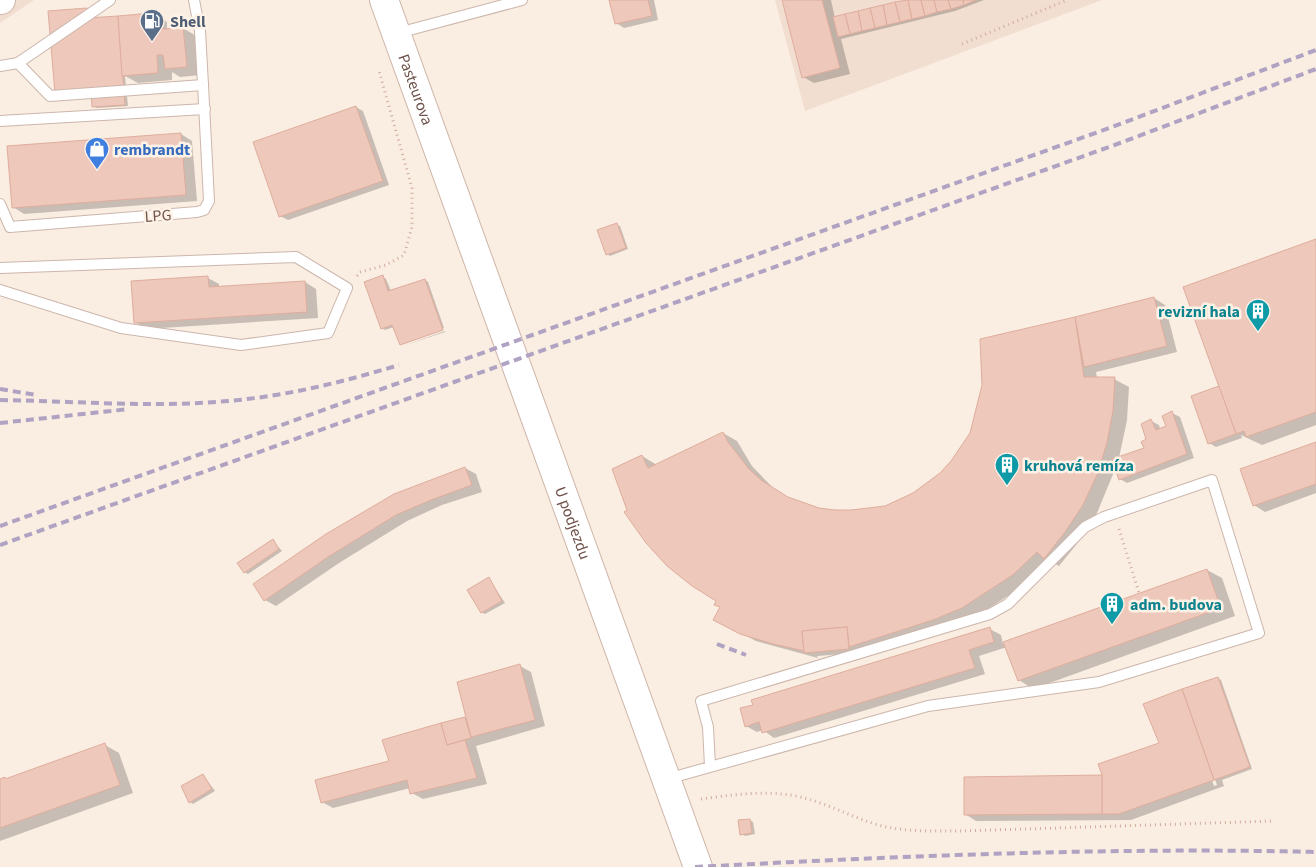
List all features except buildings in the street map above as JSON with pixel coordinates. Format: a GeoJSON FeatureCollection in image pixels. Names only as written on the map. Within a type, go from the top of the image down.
{"type":"FeatureCollection","features":[{"type":"Feature","properties":{"kind":"main road","name":"Pasteurova"},"geometry":{"type":"LineString","coordinates":[[384,0],[450,179]]}},
{"type":"Feature","properties":{"kind":"main road","name":"U podjezdu"},"geometry":{"type":"LineString","coordinates":[[450,179],[698,867]]}},
{"type":"Feature","properties":{"kind":"lane"},"geometry":{"type":"LineString","coordinates":[[0,66],[18,63],[110,0]]}},
{"type":"Feature","properties":{"kind":"lane","name":"LPG"},"geometry":{"type":"LineString","coordinates":[[0,204],[10,227],[204,210],[209,201],[205,109],[200,31],[194,0]]}},
{"type":"Feature","properties":{"kind":"lane"},"geometry":{"type":"LineString","coordinates":[[397,33],[522,0]]}},
{"type":"Feature","properties":{"kind":"lane"},"geometry":{"type":"LineString","coordinates":[[18,63],[50,96],[203,85]]}},
{"type":"Feature","properties":{"kind":"lane"},"geometry":{"type":"LineString","coordinates":[[0,121],[205,109]]}},
{"type":"Feature","properties":{"kind":"lane"},"geometry":{"type":"LineString","coordinates":[[0,268],[296,257],[347,288],[328,334],[241,345],[121,328],[0,290]]}},
{"type":"Feature","properties":{"kind":"lane"},"geometry":{"type":"LineString","coordinates":[[666,779],[928,706],[1099,682],[1259,633],[1212,480],[1114,513],[1085,527],[1008,604],[990,614],[701,701],[708,727],[710,766]]}},
{"type":"Feature","properties":{"kind":"path"},"geometry":{"type":"LineString","coordinates":[[962,44],[1067,0]]}},
{"type":"Feature","properties":{"kind":"path"},"geometry":{"type":"LineString","coordinates":[[347,288],[360,272],[386,265],[404,255],[412,227],[412,188],[378,67]]}},
{"type":"Feature","properties":{"kind":"path"},"geometry":{"type":"LineString","coordinates":[[1114,513],[1139,593]]}},
{"type":"Feature","properties":{"kind":"path"},"geometry":{"type":"LineString","coordinates":[[676,806],[695,800],[744,794],[772,793],[826,804],[884,826],[912,830],[981,831],[1274,820]]}},
{"type":"Feature","properties":{"kind":"shaded area"},"geometry":{"type":"Polygon","coordinates":[[[0,0],[34,0],[0,23],[0,0]]]}},
{"type":"Feature","properties":{"kind":"shaded area"},"geometry":{"type":"Polygon","coordinates":[[[775,0],[1102,0],[805,111],[775,0]]]}},
{"type":"Feature","properties":{"kind":"railway"},"geometry":{"type":"LineString","coordinates":[[0,526],[1112,127],[1316,50]]}},
{"type":"Feature","properties":{"kind":"railway"},"geometry":{"type":"LineString","coordinates":[[0,545],[1120,143],[1316,69]]}},
{"type":"Feature","properties":{"kind":"railway"},"geometry":{"type":"LineString","coordinates":[[0,400],[142,404],[228,401],[272,396],[315,388],[399,365]]}},
{"type":"Feature","properties":{"kind":"railway"},"geometry":{"type":"LineString","coordinates":[[0,389],[36,395]]}},
{"type":"Feature","properties":{"kind":"railway"},"geometry":{"type":"LineString","coordinates":[[0,423],[129,409]]}},
{"type":"Feature","properties":{"kind":"railway"},"geometry":{"type":"LineString","coordinates":[[717,644],[746,655]]}},
{"type":"Feature","properties":{"kind":"railway"},"geometry":{"type":"LineString","coordinates":[[695,867],[850,859],[1083,852],[1316,852]]}},
{"type":"Feature","properties":{"kind":"place","name":"Shell"},"geometry":{"type":"Point","coordinates":[152,42]}},
{"type":"Feature","properties":{"kind":"place","name":"rembrandt"},"geometry":{"type":"Point","coordinates":[97,170]}},
{"type":"Feature","properties":{"kind":"place","name":"revizní hala"},"geometry":{"type":"Point","coordinates":[1258,332]}},
{"type":"Feature","properties":{"kind":"place","name":"kruhová remíza"},"geometry":{"type":"Point","coordinates":[1007,486]}},
{"type":"Feature","properties":{"kind":"place","name":"adm. budova"},"geometry":{"type":"Point","coordinates":[1112,625]}}]}
